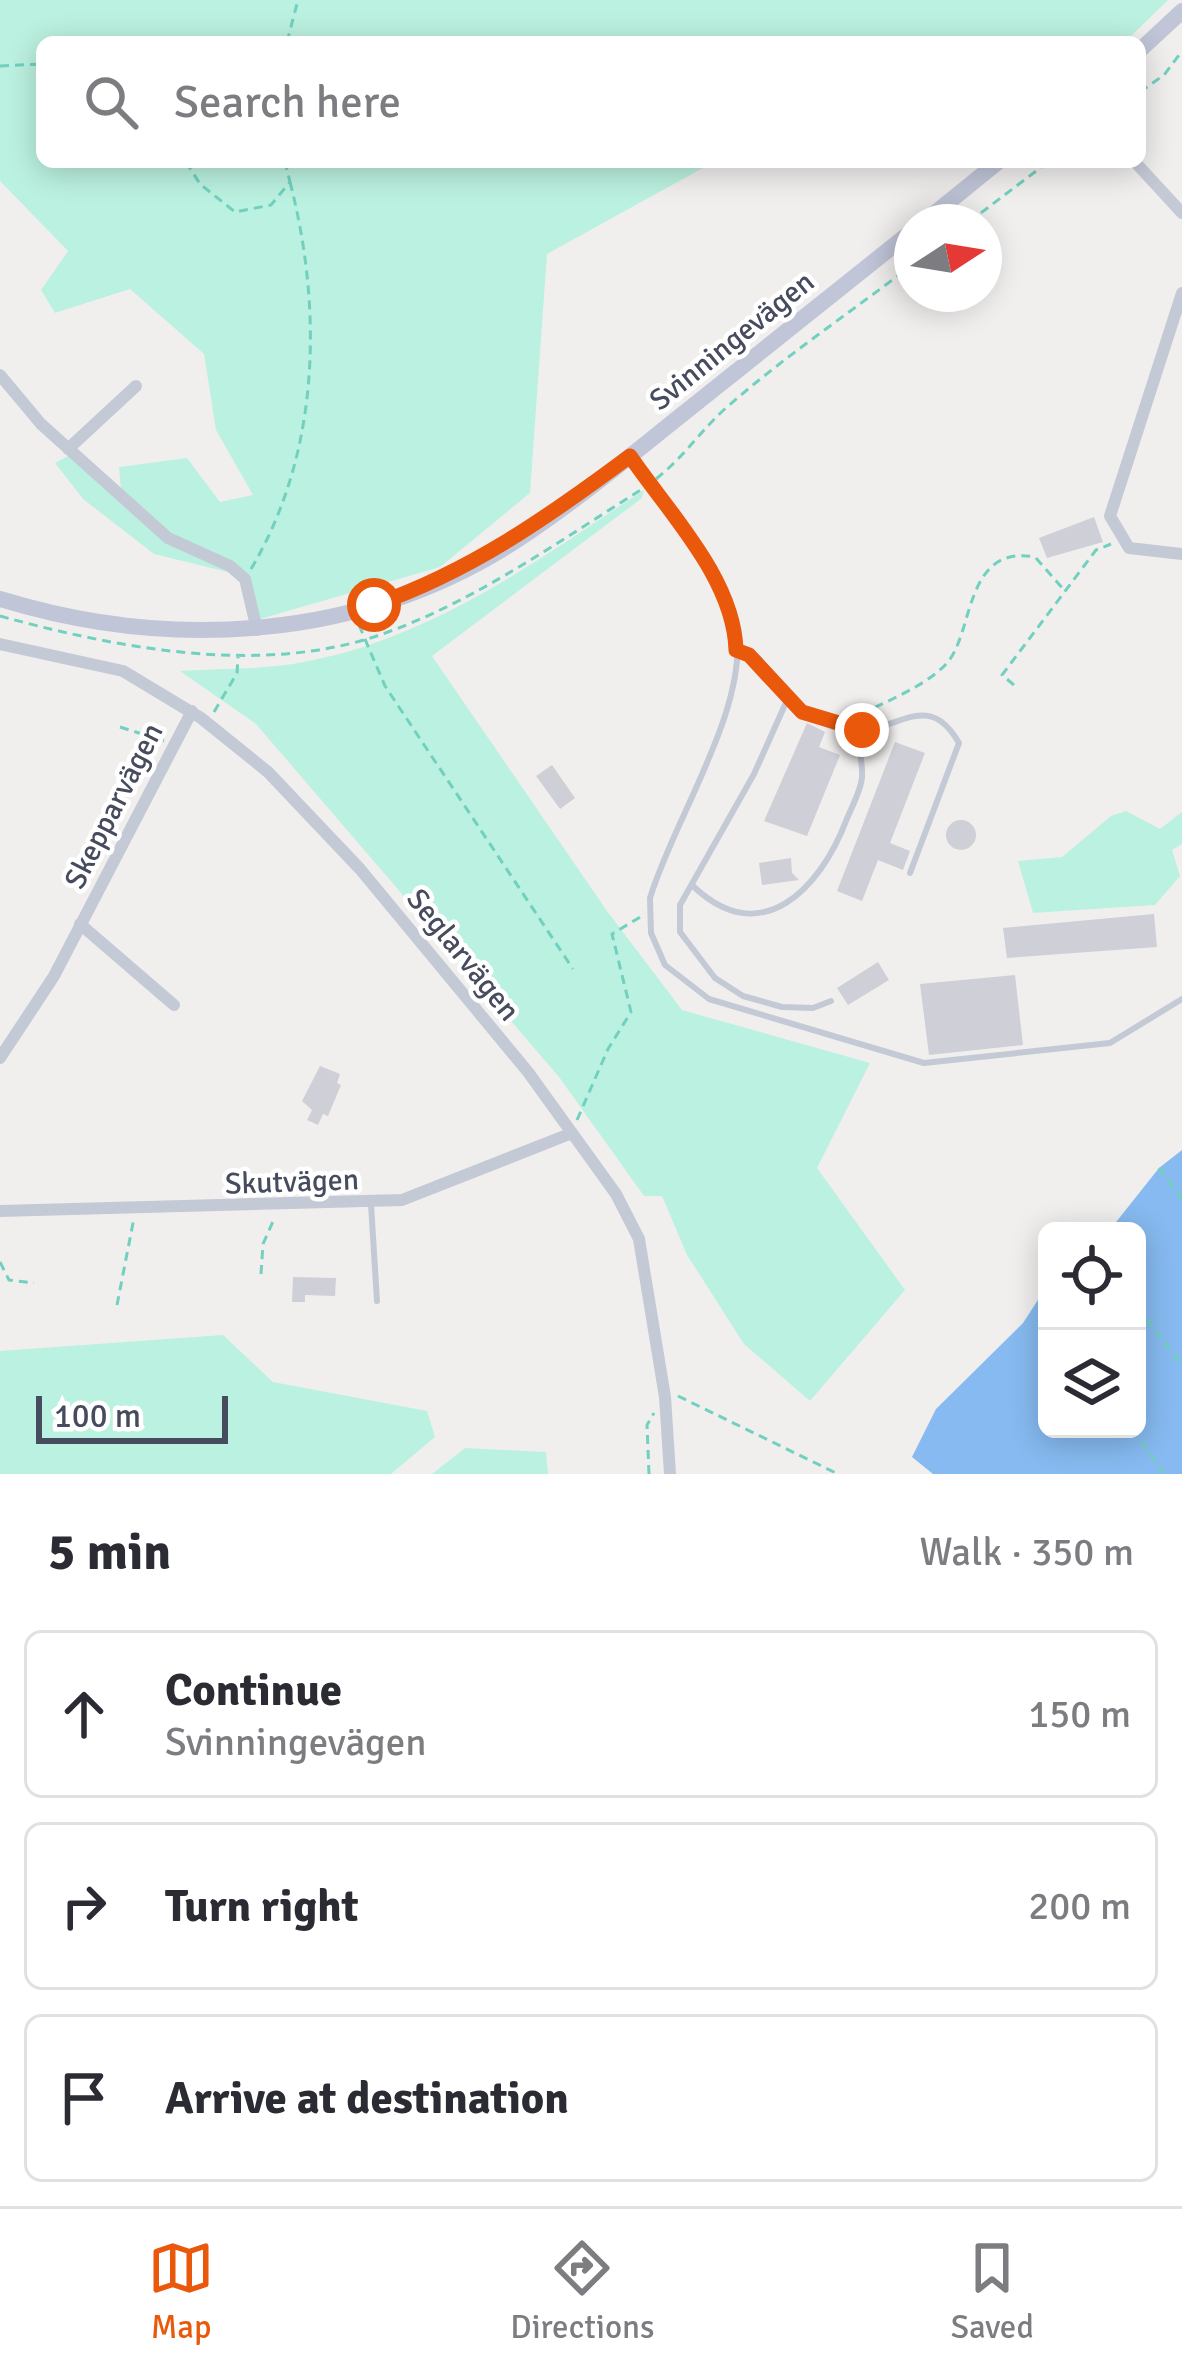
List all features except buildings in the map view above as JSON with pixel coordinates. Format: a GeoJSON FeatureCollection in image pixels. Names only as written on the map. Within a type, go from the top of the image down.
{"type":"FeatureCollection","features":[{"type":"Feature","properties":{"kind":"main road"},"geometry":{"type":"LineString","coordinates":[[1146,44],[1182,11]]}},
{"type":"Feature","properties":{"kind":"main road"},"geometry":{"type":"LineString","coordinates":[[946,204],[991,168]]}},
{"type":"Feature","properties":{"kind":"main road","name":"Svinningevägen"},"geometry":{"type":"LineString","coordinates":[[0,599],[123,627],[257,630],[352,610],[479,561],[630,456],[894,245]]}},
{"type":"Feature","properties":{"kind":"street"},"geometry":{"type":"LineString","coordinates":[[1141,168],[1182,213]]}},
{"type":"Feature","properties":{"kind":"street"},"geometry":{"type":"LineString","coordinates":[[1182,293],[1110,516],[1129,548],[1182,554]]}},
{"type":"Feature","properties":{"kind":"street"},"geometry":{"type":"LineString","coordinates":[[0,374],[68,449],[90,463],[168,538],[230,566],[245,579],[257,630]]}},
{"type":"Feature","properties":{"kind":"street"},"geometry":{"type":"LineString","coordinates":[[68,449],[136,386]]}},
{"type":"Feature","properties":{"kind":"street","name":"Seglarvägen"},"geometry":{"type":"LineString","coordinates":[[0,644],[101,664],[146,681],[197,714],[268,772],[360,868],[616,1194],[639,1239],[666,1404],[670,1474]]}},
{"type":"Feature","properties":{"kind":"street","name":"Skepparvägen"},"geometry":{"type":"LineString","coordinates":[[0,1058],[37,1006],[171,743],[197,714]]}},
{"type":"Feature","properties":{"kind":"street","name":"Skepparvägen"},"geometry":{"type":"LineString","coordinates":[[80,924],[174,1005]]}},
{"type":"Feature","properties":{"kind":"street","name":"Skutvägen"},"geometry":{"type":"LineString","coordinates":[[0,1211],[370,1204],[450,1185],[572,1133]]}},
{"type":"Feature","properties":{"kind":"lane"},"geometry":{"type":"LineString","coordinates":[[630,456],[716,581],[736,622],[731,698],[660,862],[650,911],[651,933],[665,964],[709,999],[923,1063],[1110,1043],[1182,999]]}},
{"type":"Feature","properties":{"kind":"lane"},"geometry":{"type":"LineString","coordinates":[[736,650],[749,655],[802,712],[856,730],[897,718],[938,718],[959,743],[910,873]]}},
{"type":"Feature","properties":{"kind":"lane"},"geometry":{"type":"LineString","coordinates":[[788,698],[680,905],[680,932],[715,978],[743,996],[782,1007],[813,1008],[831,1001]]}},
{"type":"Feature","properties":{"kind":"lane"},"geometry":{"type":"LineString","coordinates":[[692,885],[734,913],[781,908],[803,893],[842,833],[862,778],[856,730]]}},
{"type":"Feature","properties":{"kind":"lane"},"geometry":{"type":"LineString","coordinates":[[370,1204],[377,1301]]}},
{"type":"Feature","properties":{"kind":"path"},"geometry":{"type":"LineString","coordinates":[[289,36],[298,0]]}},
{"type":"Feature","properties":{"kind":"path"},"geometry":{"type":"LineString","coordinates":[[1146,88],[1164,75],[1182,51]]}},
{"type":"Feature","properties":{"kind":"path"},"geometry":{"type":"LineString","coordinates":[[0,66],[36,64]]}},
{"type":"Feature","properties":{"kind":"path"},"geometry":{"type":"LineString","coordinates":[[190,168],[200,184],[235,212],[271,205],[290,182]]}},
{"type":"Feature","properties":{"kind":"path"},"geometry":{"type":"LineString","coordinates":[[245,579],[280,520],[302,435],[314,311],[286,168]]}},
{"type":"Feature","properties":{"kind":"path"},"geometry":{"type":"LineString","coordinates":[[993,204],[1040,168]]}},
{"type":"Feature","properties":{"kind":"path"},"geometry":{"type":"LineString","coordinates":[[0,616],[109,642],[238,654],[365,640],[490,583],[650,485],[690,452],[703,428],[732,403],[894,279]]}},
{"type":"Feature","properties":{"kind":"path"},"geometry":{"type":"LineString","coordinates":[[1014,685],[1002,675],[1064,590],[1096,550],[1124,539]]}},
{"type":"Feature","properties":{"kind":"path"},"geometry":{"type":"LineString","coordinates":[[838,727],[947,663],[970,599],[982,578],[1002,562],[1035,557],[1064,590]]}},
{"type":"Feature","properties":{"kind":"path"},"geometry":{"type":"LineString","coordinates":[[352,610],[385,686],[573,969]]}},
{"type":"Feature","properties":{"kind":"path"},"geometry":{"type":"LineString","coordinates":[[197,714],[218,710],[237,673],[238,654]]}},
{"type":"Feature","properties":{"kind":"path"},"geometry":{"type":"LineString","coordinates":[[120,727],[171,743]]}},
{"type":"Feature","properties":{"kind":"path"},"geometry":{"type":"LineString","coordinates":[[572,1133],[608,1049],[632,1012],[612,934],[650,911]]}},
{"type":"Feature","properties":{"kind":"path"},"geometry":{"type":"LineString","coordinates":[[1159,1168],[1182,1199]]}},
{"type":"Feature","properties":{"kind":"path"},"geometry":{"type":"LineString","coordinates":[[261,1274],[263,1244],[280,1207]]}},
{"type":"Feature","properties":{"kind":"path"},"geometry":{"type":"LineString","coordinates":[[117,1305],[136,1210]]}},
{"type":"Feature","properties":{"kind":"path"},"geometry":{"type":"LineString","coordinates":[[0,1262],[10,1280],[34,1283]]}},
{"type":"Feature","properties":{"kind":"path"},"geometry":{"type":"LineString","coordinates":[[1146,1319],[1182,1365]]}},
{"type":"Feature","properties":{"kind":"path"},"geometry":{"type":"LineString","coordinates":[[649,1474],[650,1414],[676,1396],[838,1474]]}},
{"type":"Feature","properties":{"kind":"path"},"geometry":{"type":"LineString","coordinates":[[1139,1438],[1164,1474]]}},
{"type":"Feature","properties":{"kind":"green space"},"geometry":{"type":"Polygon","coordinates":[[[0,0],[1168,0],[1131,36],[36,36],[36,168],[705,168],[547,254],[530,493],[440,567],[260,619],[236,574],[154,554],[83,499],[55,463],[68,456],[122,502],[119,467],[187,458],[220,502],[253,495],[216,430],[204,354],[130,289],[55,313],[41,290],[68,251],[0,181],[0,0]]]}},
{"type":"Feature","properties":{"kind":"green space"},"geometry":{"type":"Polygon","coordinates":[[[644,490],[642,498],[432,656],[607,911],[682,1010],[870,1063],[817,1168],[905,1290],[810,1401],[744,1344],[687,1255],[662,1196],[644,1196],[559,1077],[256,724],[180,671],[293,664],[400,634],[484,592],[644,490]]]}},
{"type":"Feature","properties":{"kind":"green space"},"geometry":{"type":"Polygon","coordinates":[[[1126,811],[1160,829],[1182,812],[1182,844],[1172,850],[1180,876],[1155,905],[1033,913],[1018,861],[1062,857],[1111,816],[1126,811]]]}},
{"type":"Feature","properties":{"kind":"green space"},"geometry":{"type":"Polygon","coordinates":[[[223,1335],[273,1382],[427,1411],[435,1437],[391,1474],[0,1474],[0,1351],[223,1335]]]}},
{"type":"Feature","properties":{"kind":"green space"},"geometry":{"type":"Polygon","coordinates":[[[465,1448],[546,1452],[548,1474],[432,1474],[465,1448]]]}},
{"type":"Feature","properties":{"kind":"water"},"geometry":{"type":"Polygon","coordinates":[[[1182,1150],[1182,1474],[933,1474],[912,1457],[936,1409],[1023,1323],[1038,1300],[1038,1438],[1146,1438],[1146,1222],[1116,1222],[1159,1168],[1182,1150]]]}},
{"type":"Feature","properties":{"kind":"route"},"geometry":{"type":"LineString","coordinates":[[374,605],[442,579],[516,540],[630,456],[716,581],[736,622],[736,650],[749,655],[802,712],[838,727],[862,730]]}}]}
